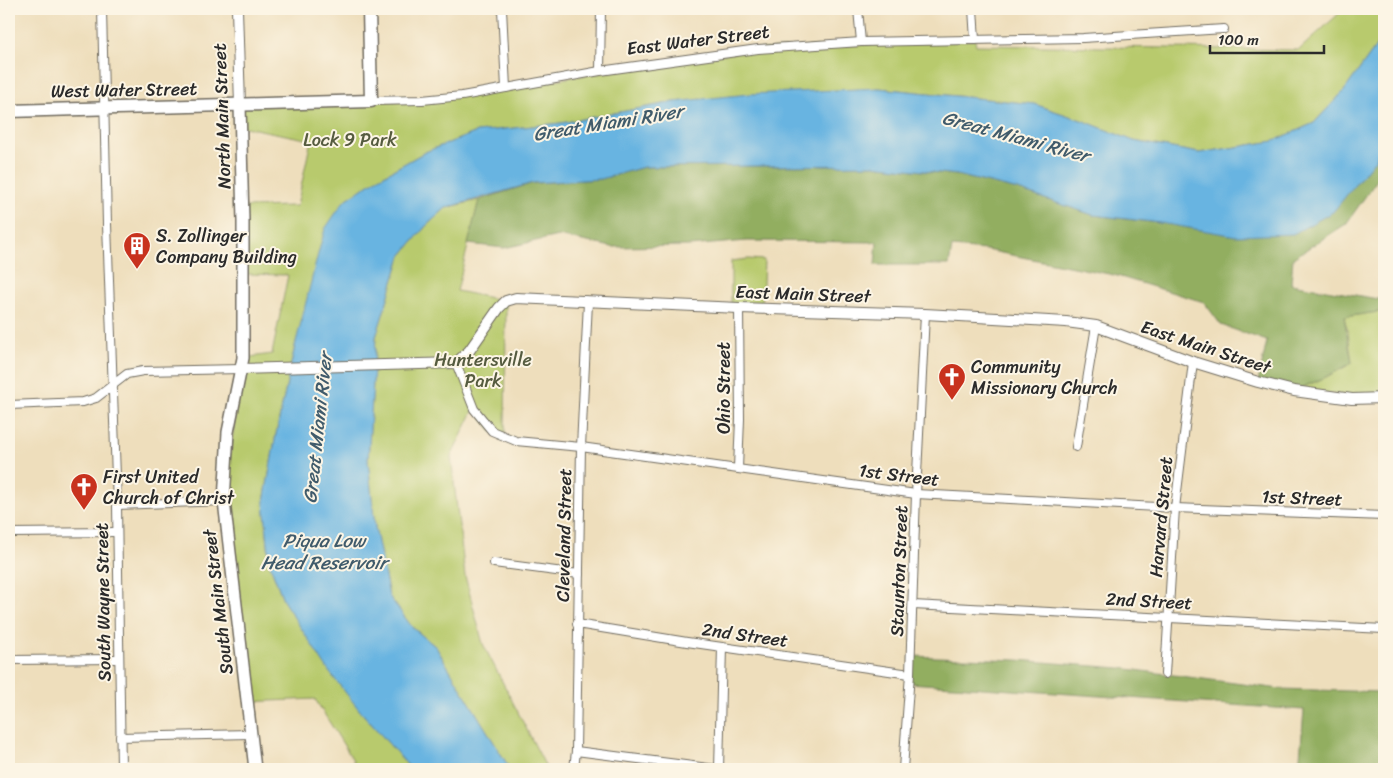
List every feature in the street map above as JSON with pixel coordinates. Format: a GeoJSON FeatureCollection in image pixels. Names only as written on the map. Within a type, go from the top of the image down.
{"type":"FeatureCollection","features":[{"type":"Feature","properties":{"kind":"main road"},"geometry":{"type":"LineString","coordinates":[[368,9],[371,101]]}},
{"type":"Feature","properties":{"kind":"main road","name":"East Water Street"},"geometry":{"type":"LineString","coordinates":[[240,105],[371,101]]}},
{"type":"Feature","properties":{"kind":"main road","name":"West Water Street"},"geometry":{"type":"LineString","coordinates":[[9,112],[240,105]]}},
{"type":"Feature","properties":{"kind":"main road","name":"North Main Street"},"geometry":{"type":"LineString","coordinates":[[240,105],[243,222]]}},
{"type":"Feature","properties":{"kind":"main road","name":"South Main Street"},"geometry":{"type":"LineString","coordinates":[[243,222],[243,358],[228,432],[224,501],[255,769]]}},
{"type":"Feature","properties":{"kind":"street","name":"South Wayne Street"},"geometry":{"type":"LineString","coordinates":[[102,9],[106,224],[117,504],[121,769]]}},
{"type":"Feature","properties":{"kind":"street","name":"North Main Street"},"geometry":{"type":"LineString","coordinates":[[237,9],[240,105]]}},
{"type":"Feature","properties":{"kind":"street"},"geometry":{"type":"LineString","coordinates":[[502,9],[506,88]]}},
{"type":"Feature","properties":{"kind":"street"},"geometry":{"type":"LineString","coordinates":[[600,71],[601,9]]}},
{"type":"Feature","properties":{"kind":"street"},"geometry":{"type":"LineString","coordinates":[[858,9],[861,42]]}},
{"type":"Feature","properties":{"kind":"street"},"geometry":{"type":"LineString","coordinates":[[973,9],[975,40]]}},
{"type":"Feature","properties":{"kind":"street","name":"East Water Street"},"geometry":{"type":"LineString","coordinates":[[371,101],[422,100],[462,96],[600,71],[758,49],[861,42],[1083,38],[1224,29]]}},
{"type":"Feature","properties":{"kind":"street","name":"East Main Street"},"geometry":{"type":"LineString","coordinates":[[456,363],[469,351],[506,301],[516,298],[925,314],[1066,322],[1096,326],[1193,362],[1294,391],[1352,399],[1384,398]]}},
{"type":"Feature","properties":{"kind":"street","name":"Cleveland Street"},"geometry":{"type":"LineString","coordinates":[[574,769],[576,751],[581,447],[588,302]]}},
{"type":"Feature","properties":{"kind":"street","name":"Ohio Street"},"geometry":{"type":"LineString","coordinates":[[738,468],[740,419],[739,308]]}},
{"type":"Feature","properties":{"kind":"street","name":"Staunton Street"},"geometry":{"type":"LineString","coordinates":[[903,769],[910,674],[925,314]]}},
{"type":"Feature","properties":{"kind":"street"},"geometry":{"type":"LineString","coordinates":[[1076,447],[1096,326]]}},
{"type":"Feature","properties":{"kind":"street","name":"Harvard Street"},"geometry":{"type":"LineString","coordinates":[[1165,674],[1175,508],[1193,362]]}},
{"type":"Feature","properties":{"kind":"street"},"geometry":{"type":"LineString","coordinates":[[9,404],[83,402],[96,398],[127,374],[143,371],[456,363]]}},
{"type":"Feature","properties":{"kind":"street","name":"1st Street"},"geometry":{"type":"LineString","coordinates":[[456,363],[474,408],[492,431],[516,440],[738,468],[916,494],[1175,508],[1384,516]]}},
{"type":"Feature","properties":{"kind":"street"},"geometry":{"type":"LineString","coordinates":[[117,504],[224,501]]}},
{"type":"Feature","properties":{"kind":"street"},"geometry":{"type":"LineString","coordinates":[[9,533],[117,532]]}},
{"type":"Feature","properties":{"kind":"street"},"geometry":{"type":"LineString","coordinates":[[494,563],[579,574]]}},
{"type":"Feature","properties":{"kind":"street","name":"2nd Street"},"geometry":{"type":"LineString","coordinates":[[913,605],[1384,629]]}},
{"type":"Feature","properties":{"kind":"street","name":"2nd Street"},"geometry":{"type":"LineString","coordinates":[[577,624],[910,674]]}},
{"type":"Feature","properties":{"kind":"street"},"geometry":{"type":"LineString","coordinates":[[576,751],[717,769],[722,647]]}},
{"type":"Feature","properties":{"kind":"street"},"geometry":{"type":"LineString","coordinates":[[9,660],[119,659]]}},
{"type":"Feature","properties":{"kind":"street"},"geometry":{"type":"LineString","coordinates":[[120,737],[250,734]]}},
{"type":"Feature","properties":{"kind":"green space","name":"Lock 9 Park"},"geometry":{"type":"Polygon","coordinates":[[[1344,9],[1384,9],[1384,26],[1377,45],[1344,91],[1314,123],[1274,141],[1199,153],[1134,141],[1034,104],[879,88],[674,102],[561,123],[477,132],[425,152],[377,179],[344,201],[295,346],[264,502],[270,565],[284,602],[361,712],[411,769],[354,769],[353,760],[315,699],[247,702],[224,501],[243,358],[272,354],[288,275],[243,274],[242,207],[297,206],[311,140],[240,126],[240,105],[422,100],[758,49],[975,40],[976,45],[1299,50],[1344,9]]]}},
{"type":"Feature","properties":{"kind":"green space"},"geometry":{"type":"Polygon","coordinates":[[[1384,139],[1384,170],[1346,224],[1293,258],[1291,284],[1384,300],[1384,311],[1344,317],[1352,363],[1294,391],[1258,382],[1267,341],[1221,325],[1204,302],[1114,275],[986,250],[952,247],[949,265],[875,265],[877,242],[747,241],[689,246],[612,247],[558,236],[504,248],[468,244],[479,200],[533,183],[601,179],[644,167],[873,165],[957,175],[1018,190],[1093,215],[1160,223],[1375,160],[1384,139]]]}},
{"type":"Feature","properties":{"kind":"green space","name":"Huntersville Park"},"geometry":{"type":"Polygon","coordinates":[[[479,200],[457,291],[506,301],[505,436],[492,431],[474,409],[451,457],[465,576],[483,644],[547,769],[510,769],[436,647],[412,627],[389,596],[375,527],[368,460],[376,337],[401,256],[426,226],[446,208],[479,200]]]}},
{"type":"Feature","properties":{"kind":"green space"},"geometry":{"type":"Polygon","coordinates":[[[764,260],[762,309],[731,308],[731,261],[764,260]]]}},
{"type":"Feature","properties":{"kind":"green space"},"geometry":{"type":"Polygon","coordinates":[[[1384,311],[1384,398],[1294,391],[1352,363],[1344,317],[1384,311]]]}},
{"type":"Feature","properties":{"kind":"green space"},"geometry":{"type":"Polygon","coordinates":[[[911,656],[1017,660],[1120,668],[1280,689],[1384,692],[1384,769],[1299,769],[1304,710],[909,683],[911,656]]]}},
{"type":"Feature","properties":{"kind":"water","name":"Piqua Low Head Reservoir"},"geometry":{"type":"Polygon","coordinates":[[[1384,26],[1384,139],[1375,160],[1333,212],[1293,234],[1236,236],[1160,223],[1093,215],[1018,190],[957,175],[873,165],[644,167],[601,179],[533,183],[446,208],[426,226],[401,256],[376,337],[368,460],[375,527],[389,596],[412,627],[436,647],[510,769],[411,769],[330,673],[284,602],[270,565],[264,502],[295,346],[325,229],[344,201],[377,179],[425,152],[477,132],[561,123],[674,102],[749,94],[879,88],[1034,104],[1134,141],[1199,153],[1274,141],[1314,123],[1344,91],[1377,45],[1384,26]]]}},
{"type":"Feature","properties":{"kind":"place","name":"S. Zollinger Company Building"},"geometry":{"type":"Point","coordinates":[137,270]}},
{"type":"Feature","properties":{"kind":"place","name":"Community Missionary Church"},"geometry":{"type":"Point","coordinates":[952,401]}},
{"type":"Feature","properties":{"kind":"place","name":"First United Church of Christ"},"geometry":{"type":"Point","coordinates":[84,511]}},
{"type":"Feature","properties":{"kind":"water label","name":"Great Miami River"},"geometry":{"type":"Point","coordinates":[608,122]}},
{"type":"Feature","properties":{"kind":"water label","name":"Great Miami River"},"geometry":{"type":"Point","coordinates":[1016,136]}},
{"type":"Feature","properties":{"kind":"water label","name":"Great Miami River"},"geometry":{"type":"Point","coordinates":[317,428]}}]}
